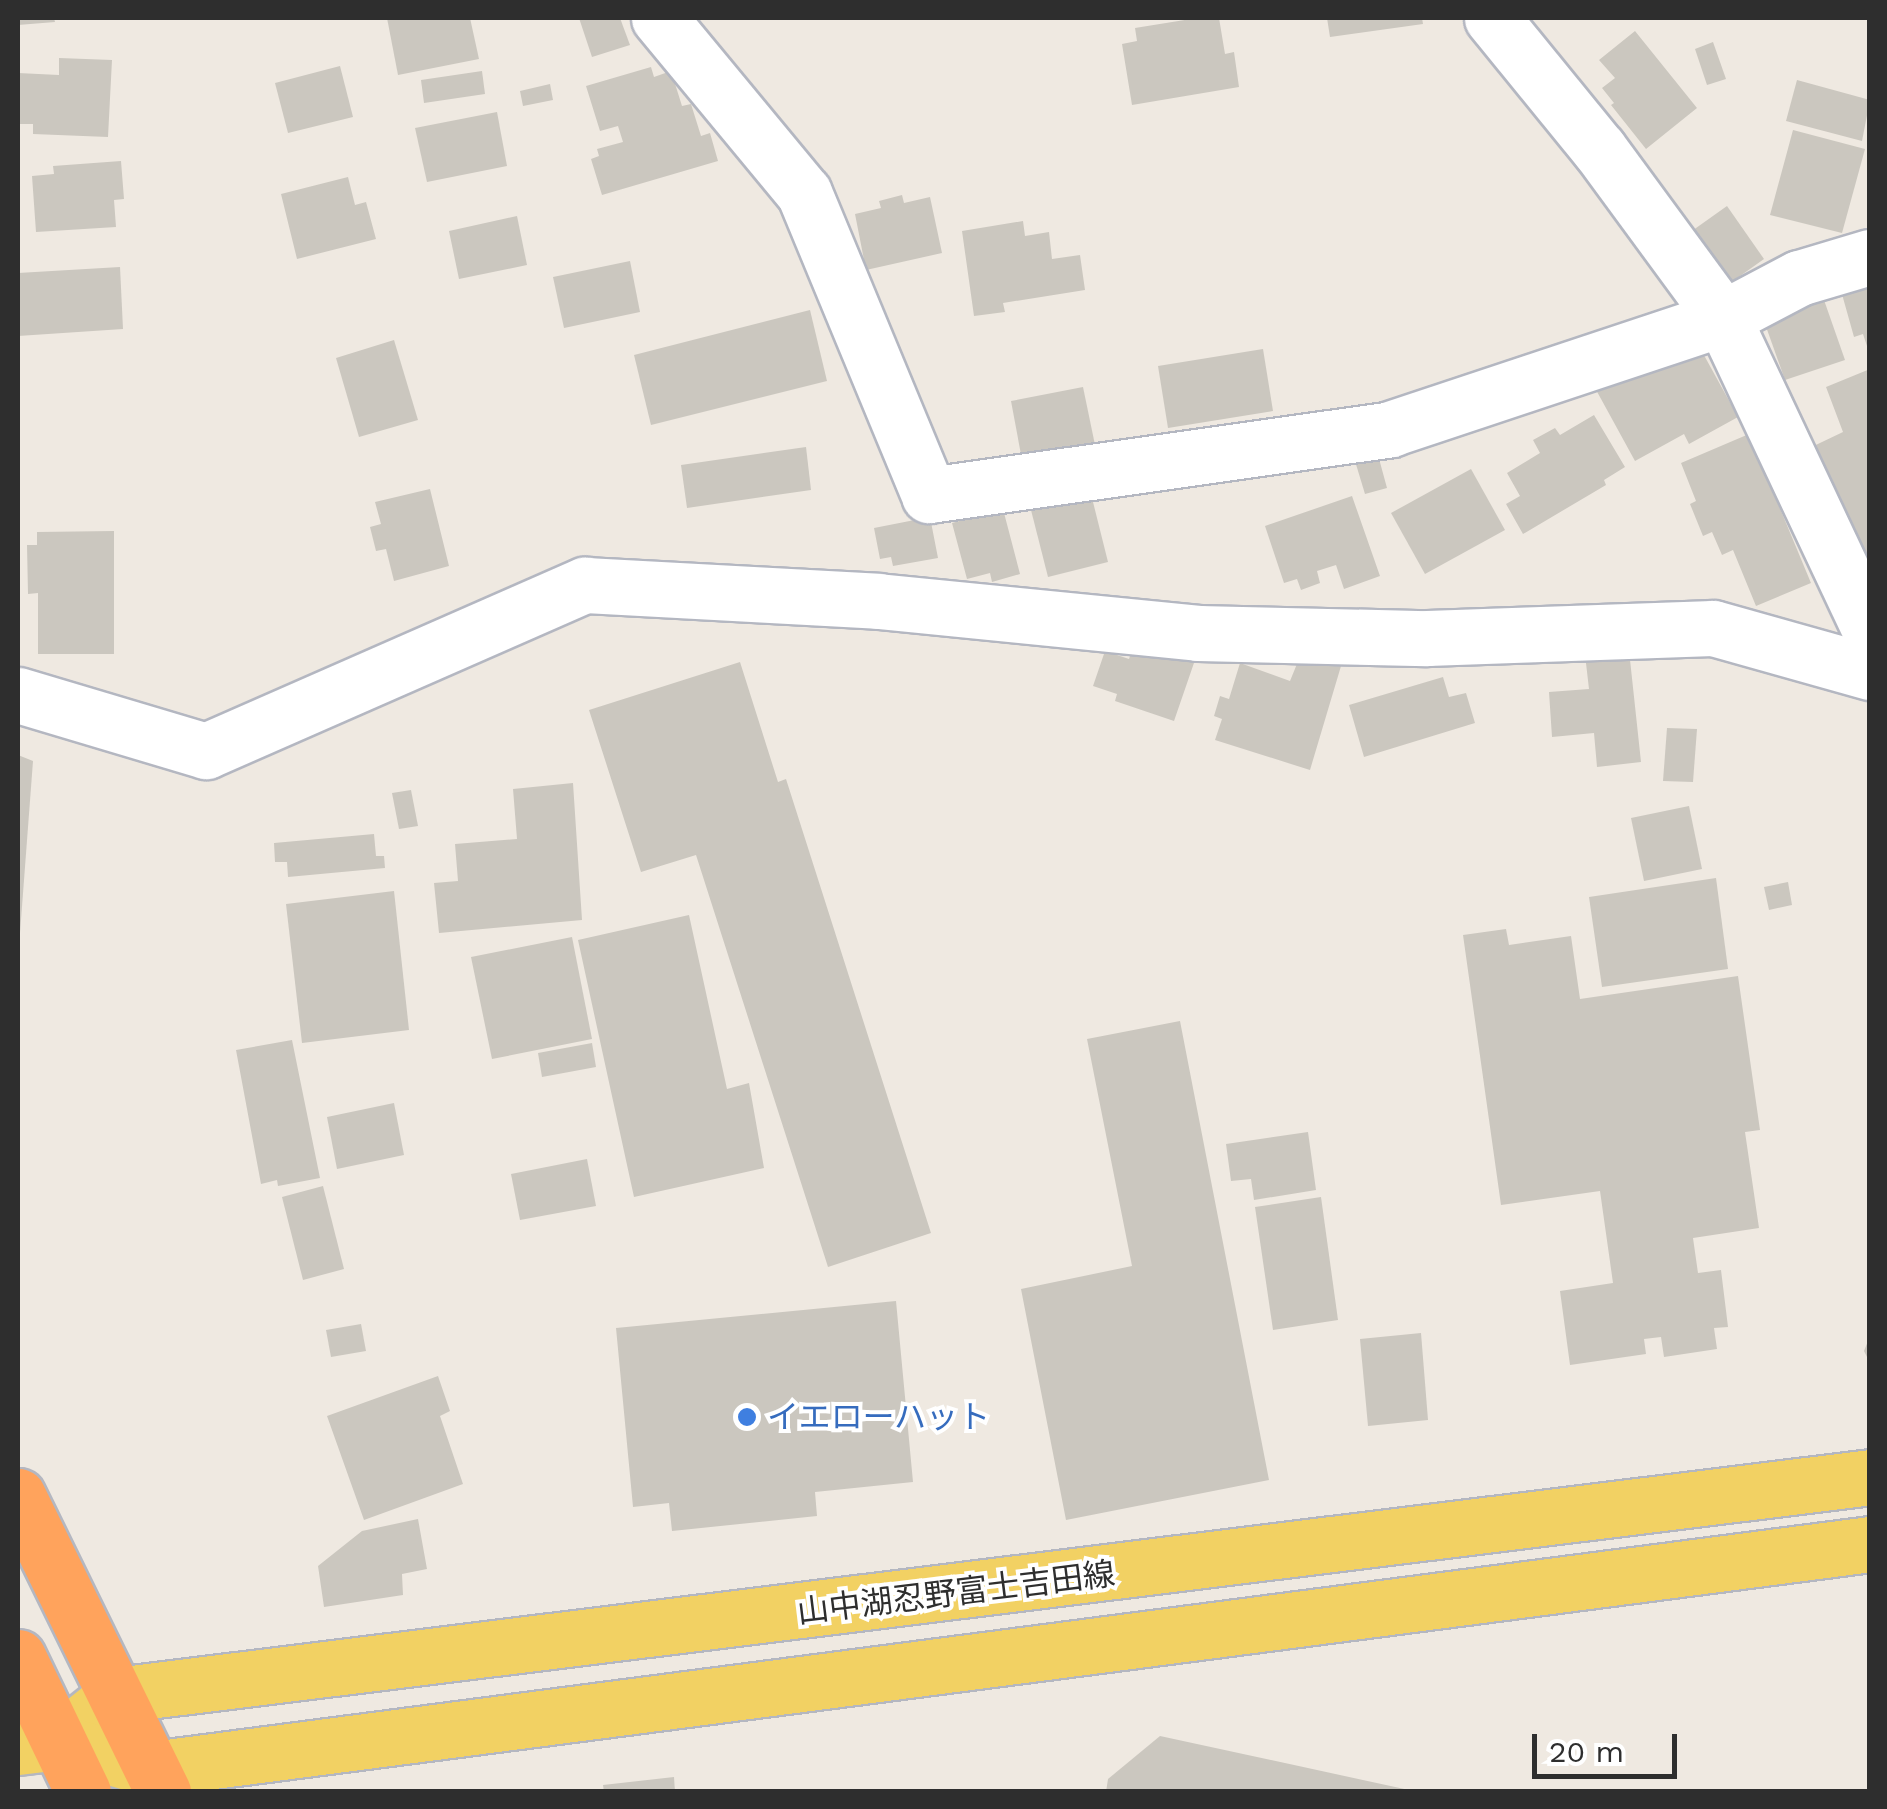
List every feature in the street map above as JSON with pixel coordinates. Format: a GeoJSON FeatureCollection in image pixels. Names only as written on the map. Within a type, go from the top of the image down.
{"type":"FeatureCollection","features":[{"type":"Feature","properties":{"kind":"highway"},"geometry":{"type":"LineString","coordinates":[[18,1496],[158,1780]]}},
{"type":"Feature","properties":{"kind":"highway"},"geometry":{"type":"LineString","coordinates":[[18,1656],[38,1744],[83,1792]]}},
{"type":"Feature","properties":{"kind":"main road","name":"山中湖忍野富士吉田線"},"geometry":{"type":"LineString","coordinates":[[116,1695],[1870,1477]]}},
{"type":"Feature","properties":{"kind":"main road"},"geometry":{"type":"LineString","coordinates":[[38,1744],[158,1780],[1870,1544]]}},
{"type":"Feature","properties":{"kind":"main road"},"geometry":{"type":"LineString","coordinates":[[38,1744],[116,1695]]}},
{"type":"Feature","properties":{"kind":"street"},"geometry":{"type":"LineString","coordinates":[[659,18],[804,193],[929,495],[1390,429],[1723,318],[1799,278],[1870,257]]}},
{"type":"Feature","properties":{"kind":"street"},"geometry":{"type":"LineString","coordinates":[[1492,18],[1600,150],[1723,318],[1870,631]]}},
{"type":"Feature","properties":{"kind":"street"},"geometry":{"type":"LineString","coordinates":[[18,695],[206,751],[586,586],[878,601],[1198,633],[1427,638],[1713,628],[1870,672]]}},
{"type":"Feature","properties":{"kind":"building"},"geometry":{"type":"Polygon","coordinates":[[[18,18],[54,18],[55,22],[18,25],[18,18]]]}},
{"type":"Feature","properties":{"kind":"building"},"geometry":{"type":"Polygon","coordinates":[[[387,18],[470,18],[479,59],[398,75],[387,18]]]}},
{"type":"Feature","properties":{"kind":"building"},"geometry":{"type":"Polygon","coordinates":[[[579,18],[620,18],[630,45],[592,57],[579,18]]]}},
{"type":"Feature","properties":{"kind":"building"},"geometry":{"type":"Polygon","coordinates":[[[1219,18],[1225,54],[1234,52],[1239,87],[1132,105],[1122,44],[1137,41],[1135,28],[1219,18]]]}},
{"type":"Feature","properties":{"kind":"building"},"geometry":{"type":"Polygon","coordinates":[[[1327,18],[1422,18],[1423,24],[1330,37],[1327,18]]]}},
{"type":"Feature","properties":{"kind":"building"},"geometry":{"type":"Polygon","coordinates":[[[1635,31],[1697,108],[1646,149],[1602,88],[1615,78],[1599,60],[1635,31]]]}},
{"type":"Feature","properties":{"kind":"building"},"geometry":{"type":"Polygon","coordinates":[[[1713,42],[1726,79],[1707,85],[1695,49],[1713,42]]]}},
{"type":"Feature","properties":{"kind":"building"},"geometry":{"type":"Polygon","coordinates":[[[59,58],[112,60],[108,137],[33,134],[33,124],[18,124],[18,73],[59,75],[59,58]]]}},
{"type":"Feature","properties":{"kind":"building"},"geometry":{"type":"Polygon","coordinates":[[[340,66],[353,117],[288,133],[275,83],[340,66]]]}},
{"type":"Feature","properties":{"kind":"building"},"geometry":{"type":"Polygon","coordinates":[[[651,67],[654,77],[671,71],[682,106],[691,104],[701,136],[710,133],[718,161],[602,195],[591,159],[599,156],[597,149],[623,142],[618,126],[600,131],[586,86],[651,67]]]}},
{"type":"Feature","properties":{"kind":"building"},"geometry":{"type":"Polygon","coordinates":[[[482,71],[485,94],[424,103],[421,80],[482,71]]]}},
{"type":"Feature","properties":{"kind":"building"},"geometry":{"type":"Polygon","coordinates":[[[1797,80],[1870,100],[1862,141],[1786,121],[1797,80]]]}},
{"type":"Feature","properties":{"kind":"building"},"geometry":{"type":"Polygon","coordinates":[[[550,84],[553,100],[523,106],[520,91],[550,84]]]}},
{"type":"Feature","properties":{"kind":"building"},"geometry":{"type":"Polygon","coordinates":[[[497,112],[507,166],[427,182],[415,128],[497,112]]]}},
{"type":"Feature","properties":{"kind":"building"},"geometry":{"type":"Polygon","coordinates":[[[1793,130],[1865,149],[1842,233],[1770,215],[1793,130]]]}},
{"type":"Feature","properties":{"kind":"building"},"geometry":{"type":"Polygon","coordinates":[[[121,161],[124,199],[114,200],[116,227],[36,232],[32,176],[54,174],[53,166],[121,161]]]}},
{"type":"Feature","properties":{"kind":"building"},"geometry":{"type":"Polygon","coordinates":[[[348,177],[355,205],[366,202],[376,239],[297,259],[281,194],[348,177]]]}},
{"type":"Feature","properties":{"kind":"building"},"geometry":{"type":"Polygon","coordinates":[[[902,195],[904,203],[930,197],[942,253],[866,270],[855,214],[881,208],[879,201],[902,195]]]}},
{"type":"Feature","properties":{"kind":"building"},"geometry":{"type":"Polygon","coordinates":[[[1727,206],[1764,259],[1726,286],[1689,233],[1727,206]]]}},
{"type":"Feature","properties":{"kind":"building"},"geometry":{"type":"Polygon","coordinates":[[[517,216],[527,265],[459,279],[449,231],[517,216]]]}},
{"type":"Feature","properties":{"kind":"building"},"geometry":{"type":"Polygon","coordinates":[[[1023,221],[1025,236],[1049,232],[1052,259],[1080,255],[1085,290],[1003,303],[1005,312],[974,316],[962,231],[1023,221]]]}},
{"type":"Feature","properties":{"kind":"building"},"geometry":{"type":"Polygon","coordinates":[[[630,261],[640,312],[564,328],[553,277],[630,261]]]}},
{"type":"Feature","properties":{"kind":"building"},"geometry":{"type":"Polygon","coordinates":[[[120,267],[123,329],[18,336],[18,273],[120,267]]]}},
{"type":"Feature","properties":{"kind":"building"},"geometry":{"type":"Polygon","coordinates":[[[1870,271],[1869,352],[1863,334],[1854,337],[1838,280],[1870,271]]]}},
{"type":"Feature","properties":{"kind":"building"},"geometry":{"type":"Polygon","coordinates":[[[1824,300],[1845,360],[1785,380],[1764,321],[1824,300]]]}},
{"type":"Feature","properties":{"kind":"building"},"geometry":{"type":"Polygon","coordinates":[[[810,310],[827,381],[651,425],[634,355],[810,310]]]}},
{"type":"Feature","properties":{"kind":"building"},"geometry":{"type":"Polygon","coordinates":[[[1694,337],[1738,417],[1689,444],[1684,434],[1635,461],[1589,377],[1694,337]]]}},
{"type":"Feature","properties":{"kind":"building"},"geometry":{"type":"Polygon","coordinates":[[[394,340],[418,420],[359,437],[336,358],[394,340]]]}},
{"type":"Feature","properties":{"kind":"building"},"geometry":{"type":"Polygon","coordinates":[[[1263,349],[1273,411],[1168,428],[1158,366],[1263,349]]]}},
{"type":"Feature","properties":{"kind":"building"},"geometry":{"type":"Polygon","coordinates":[[[1870,369],[1870,573],[1799,453],[1843,432],[1826,387],[1870,369]]]}},
{"type":"Feature","properties":{"kind":"building"},"geometry":{"type":"Polygon","coordinates":[[[1083,387],[1095,445],[1022,460],[1011,401],[1083,387]]]}},
{"type":"Feature","properties":{"kind":"building"},"geometry":{"type":"Polygon","coordinates":[[[1594,415],[1625,467],[1604,480],[1606,485],[1523,534],[1506,504],[1520,496],[1507,473],[1540,453],[1533,440],[1555,428],[1560,435],[1594,415]]]}},
{"type":"Feature","properties":{"kind":"building"},"geometry":{"type":"Polygon","coordinates":[[[1749,434],[1811,583],[1756,606],[1733,550],[1722,555],[1712,532],[1703,536],[1690,504],[1696,501],[1681,463],[1749,434]]]}},
{"type":"Feature","properties":{"kind":"building"},"geometry":{"type":"Polygon","coordinates":[[[806,447],[811,490],[687,508],[681,465],[806,447]]]}},
{"type":"Feature","properties":{"kind":"building"},"geometry":{"type":"Polygon","coordinates":[[[1378,455],[1387,488],[1365,494],[1355,461],[1378,455]]]}},
{"type":"Feature","properties":{"kind":"building"},"geometry":{"type":"Polygon","coordinates":[[[1471,469],[1505,530],[1425,574],[1391,513],[1471,469]]]}},
{"type":"Feature","properties":{"kind":"building"},"geometry":{"type":"Polygon","coordinates":[[[430,489],[449,566],[394,581],[386,549],[376,551],[370,527],[381,524],[375,502],[430,489]]]}},
{"type":"Feature","properties":{"kind":"building"},"geometry":{"type":"Polygon","coordinates":[[[1091,494],[1108,562],[1048,577],[1031,510],[1091,494]]]}},
{"type":"Feature","properties":{"kind":"building"},"geometry":{"type":"Polygon","coordinates":[[[1352,496],[1380,576],[1344,589],[1336,565],[1317,571],[1320,583],[1301,590],[1297,579],[1284,583],[1265,526],[1352,496]]]}},
{"type":"Feature","properties":{"kind":"building"},"geometry":{"type":"Polygon","coordinates":[[[1003,509],[1020,574],[992,582],[990,573],[967,579],[952,523],[1003,509]]]}},
{"type":"Feature","properties":{"kind":"building"},"geometry":{"type":"Polygon","coordinates":[[[930,517],[938,558],[893,566],[891,557],[880,559],[874,528],[930,517]]]}},
{"type":"Feature","properties":{"kind":"building"},"geometry":{"type":"Polygon","coordinates":[[[114,531],[114,654],[38,654],[38,593],[28,594],[27,545],[37,545],[37,532],[114,531]]]}},
{"type":"Feature","properties":{"kind":"building"},"geometry":{"type":"Polygon","coordinates":[[[1628,641],[1641,762],[1597,767],[1594,733],[1552,737],[1549,692],[1589,689],[1584,646],[1628,641]]]}},
{"type":"Feature","properties":{"kind":"building"},"geometry":{"type":"Polygon","coordinates":[[[1133,648],[1195,660],[1174,721],[1115,701],[1117,694],[1093,686],[1105,651],[1129,659],[1133,648]]]}},
{"type":"Feature","properties":{"kind":"building"},"geometry":{"type":"Polygon","coordinates":[[[1301,654],[1344,656],[1310,770],[1215,740],[1222,719],[1214,716],[1220,696],[1229,699],[1240,663],[1290,681],[1301,654]]]}},
{"type":"Feature","properties":{"kind":"building"},"geometry":{"type":"Polygon","coordinates":[[[740,662],[778,782],[786,779],[931,1233],[828,1267],[696,855],[641,872],[589,710],[740,662]]]}},
{"type":"Feature","properties":{"kind":"building"},"geometry":{"type":"Polygon","coordinates":[[[1443,677],[1449,697],[1466,693],[1475,723],[1364,757],[1349,705],[1443,677]]]}},
{"type":"Feature","properties":{"kind":"building"},"geometry":{"type":"Polygon","coordinates":[[[1667,728],[1697,729],[1693,782],[1663,781],[1667,728]]]}},
{"type":"Feature","properties":{"kind":"building"},"geometry":{"type":"Polygon","coordinates":[[[18,755],[33,761],[20,933],[18,933],[18,755]]]}},
{"type":"Feature","properties":{"kind":"building"},"geometry":{"type":"Polygon","coordinates":[[[573,783],[582,920],[439,933],[434,883],[458,881],[455,844],[517,839],[513,789],[573,783]]]}},
{"type":"Feature","properties":{"kind":"building"},"geometry":{"type":"Polygon","coordinates":[[[411,790],[418,826],[399,829],[392,793],[411,790]]]}},
{"type":"Feature","properties":{"kind":"building"},"geometry":{"type":"Polygon","coordinates":[[[1689,806],[1702,869],[1644,881],[1631,818],[1689,806]]]}},
{"type":"Feature","properties":{"kind":"building"},"geometry":{"type":"Polygon","coordinates":[[[374,834],[376,856],[384,856],[385,868],[288,877],[287,862],[275,862],[274,843],[374,834]]]}},
{"type":"Feature","properties":{"kind":"building"},"geometry":{"type":"Polygon","coordinates":[[[1716,878],[1728,969],[1602,987],[1589,897],[1716,878]]]}},
{"type":"Feature","properties":{"kind":"building"},"geometry":{"type":"Polygon","coordinates":[[[1788,882],[1792,905],[1769,910],[1764,887],[1788,882]]]}},
{"type":"Feature","properties":{"kind":"building"},"geometry":{"type":"Polygon","coordinates":[[[394,891],[409,1030],[302,1043],[286,904],[394,891]]]}},
{"type":"Feature","properties":{"kind":"building"},"geometry":{"type":"Polygon","coordinates":[[[689,915],[727,1089],[749,1083],[764,1168],[634,1197],[578,940],[689,915]]]}},
{"type":"Feature","properties":{"kind":"building"},"geometry":{"type":"Polygon","coordinates":[[[1506,929],[1509,945],[1571,936],[1580,999],[1738,976],[1760,1130],[1745,1132],[1759,1228],[1693,1238],[1698,1273],[1721,1270],[1728,1327],[1714,1328],[1717,1349],[1664,1357],[1661,1337],[1644,1339],[1646,1354],[1570,1365],[1560,1291],[1613,1283],[1600,1191],[1501,1205],[1463,935],[1506,929]]]}},
{"type":"Feature","properties":{"kind":"building"},"geometry":{"type":"Polygon","coordinates":[[[572,937],[592,1039],[492,1059],[471,957],[572,937]]]}},
{"type":"Feature","properties":{"kind":"building"},"geometry":{"type":"Polygon","coordinates":[[[1180,1021],[1269,1480],[1066,1520],[1021,1289],[1132,1266],[1087,1039],[1180,1021]]]}},
{"type":"Feature","properties":{"kind":"building"},"geometry":{"type":"Polygon","coordinates":[[[292,1040],[320,1178],[278,1186],[277,1180],[261,1184],[236,1050],[292,1040]]]}},
{"type":"Feature","properties":{"kind":"building"},"geometry":{"type":"Polygon","coordinates":[[[592,1043],[596,1067],[542,1077],[538,1053],[592,1043]]]}},
{"type":"Feature","properties":{"kind":"building"},"geometry":{"type":"Polygon","coordinates":[[[394,1103],[404,1155],[337,1169],[327,1117],[394,1103]]]}},
{"type":"Feature","properties":{"kind":"building"},"geometry":{"type":"Polygon","coordinates":[[[1308,1132],[1316,1190],[1254,1200],[1251,1179],[1231,1181],[1226,1144],[1308,1132]]]}},
{"type":"Feature","properties":{"kind":"building"},"geometry":{"type":"Polygon","coordinates":[[[587,1159],[596,1206],[520,1220],[511,1174],[587,1159]]]}},
{"type":"Feature","properties":{"kind":"building"},"geometry":{"type":"Polygon","coordinates":[[[323,1186],[344,1269],[303,1280],[282,1197],[323,1186]]]}},
{"type":"Feature","properties":{"kind":"building"},"geometry":{"type":"Polygon","coordinates":[[[1321,1197],[1338,1320],[1273,1330],[1255,1207],[1321,1197]]]}},
{"type":"Feature","properties":{"kind":"building"},"geometry":{"type":"Polygon","coordinates":[[[896,1301],[913,1482],[815,1492],[817,1516],[672,1531],[669,1503],[633,1507],[616,1328],[896,1301]]]}},
{"type":"Feature","properties":{"kind":"building"},"geometry":{"type":"Polygon","coordinates":[[[361,1324],[366,1351],[331,1357],[326,1330],[361,1324]]]}},
{"type":"Feature","properties":{"kind":"building"},"geometry":{"type":"Polygon","coordinates":[[[1421,1333],[1428,1420],[1368,1426],[1360,1339],[1421,1333]]]}},
{"type":"Feature","properties":{"kind":"building"},"geometry":{"type":"Polygon","coordinates":[[[1870,1336],[1870,1363],[1864,1351],[1870,1336]]]}},
{"type":"Feature","properties":{"kind":"building"},"geometry":{"type":"Polygon","coordinates":[[[438,1376],[450,1411],[440,1416],[463,1484],[364,1520],[327,1416],[438,1376]]]}},
{"type":"Feature","properties":{"kind":"building"},"geometry":{"type":"Polygon","coordinates":[[[418,1519],[427,1569],[402,1574],[403,1595],[324,1607],[318,1566],[362,1531],[418,1519]]]}},
{"type":"Feature","properties":{"kind":"building"},"geometry":{"type":"Polygon","coordinates":[[[1160,1736],[1409,1792],[1106,1792],[1108,1779],[1160,1736]]]}},
{"type":"Feature","properties":{"kind":"building"},"geometry":{"type":"Polygon","coordinates":[[[674,1777],[675,1792],[604,1792],[603,1785],[674,1777]]]}},
{"type":"Feature","properties":{"kind":"place","name":"イエローハット"},"geometry":{"type":"Point","coordinates":[747,1417]}}]}
